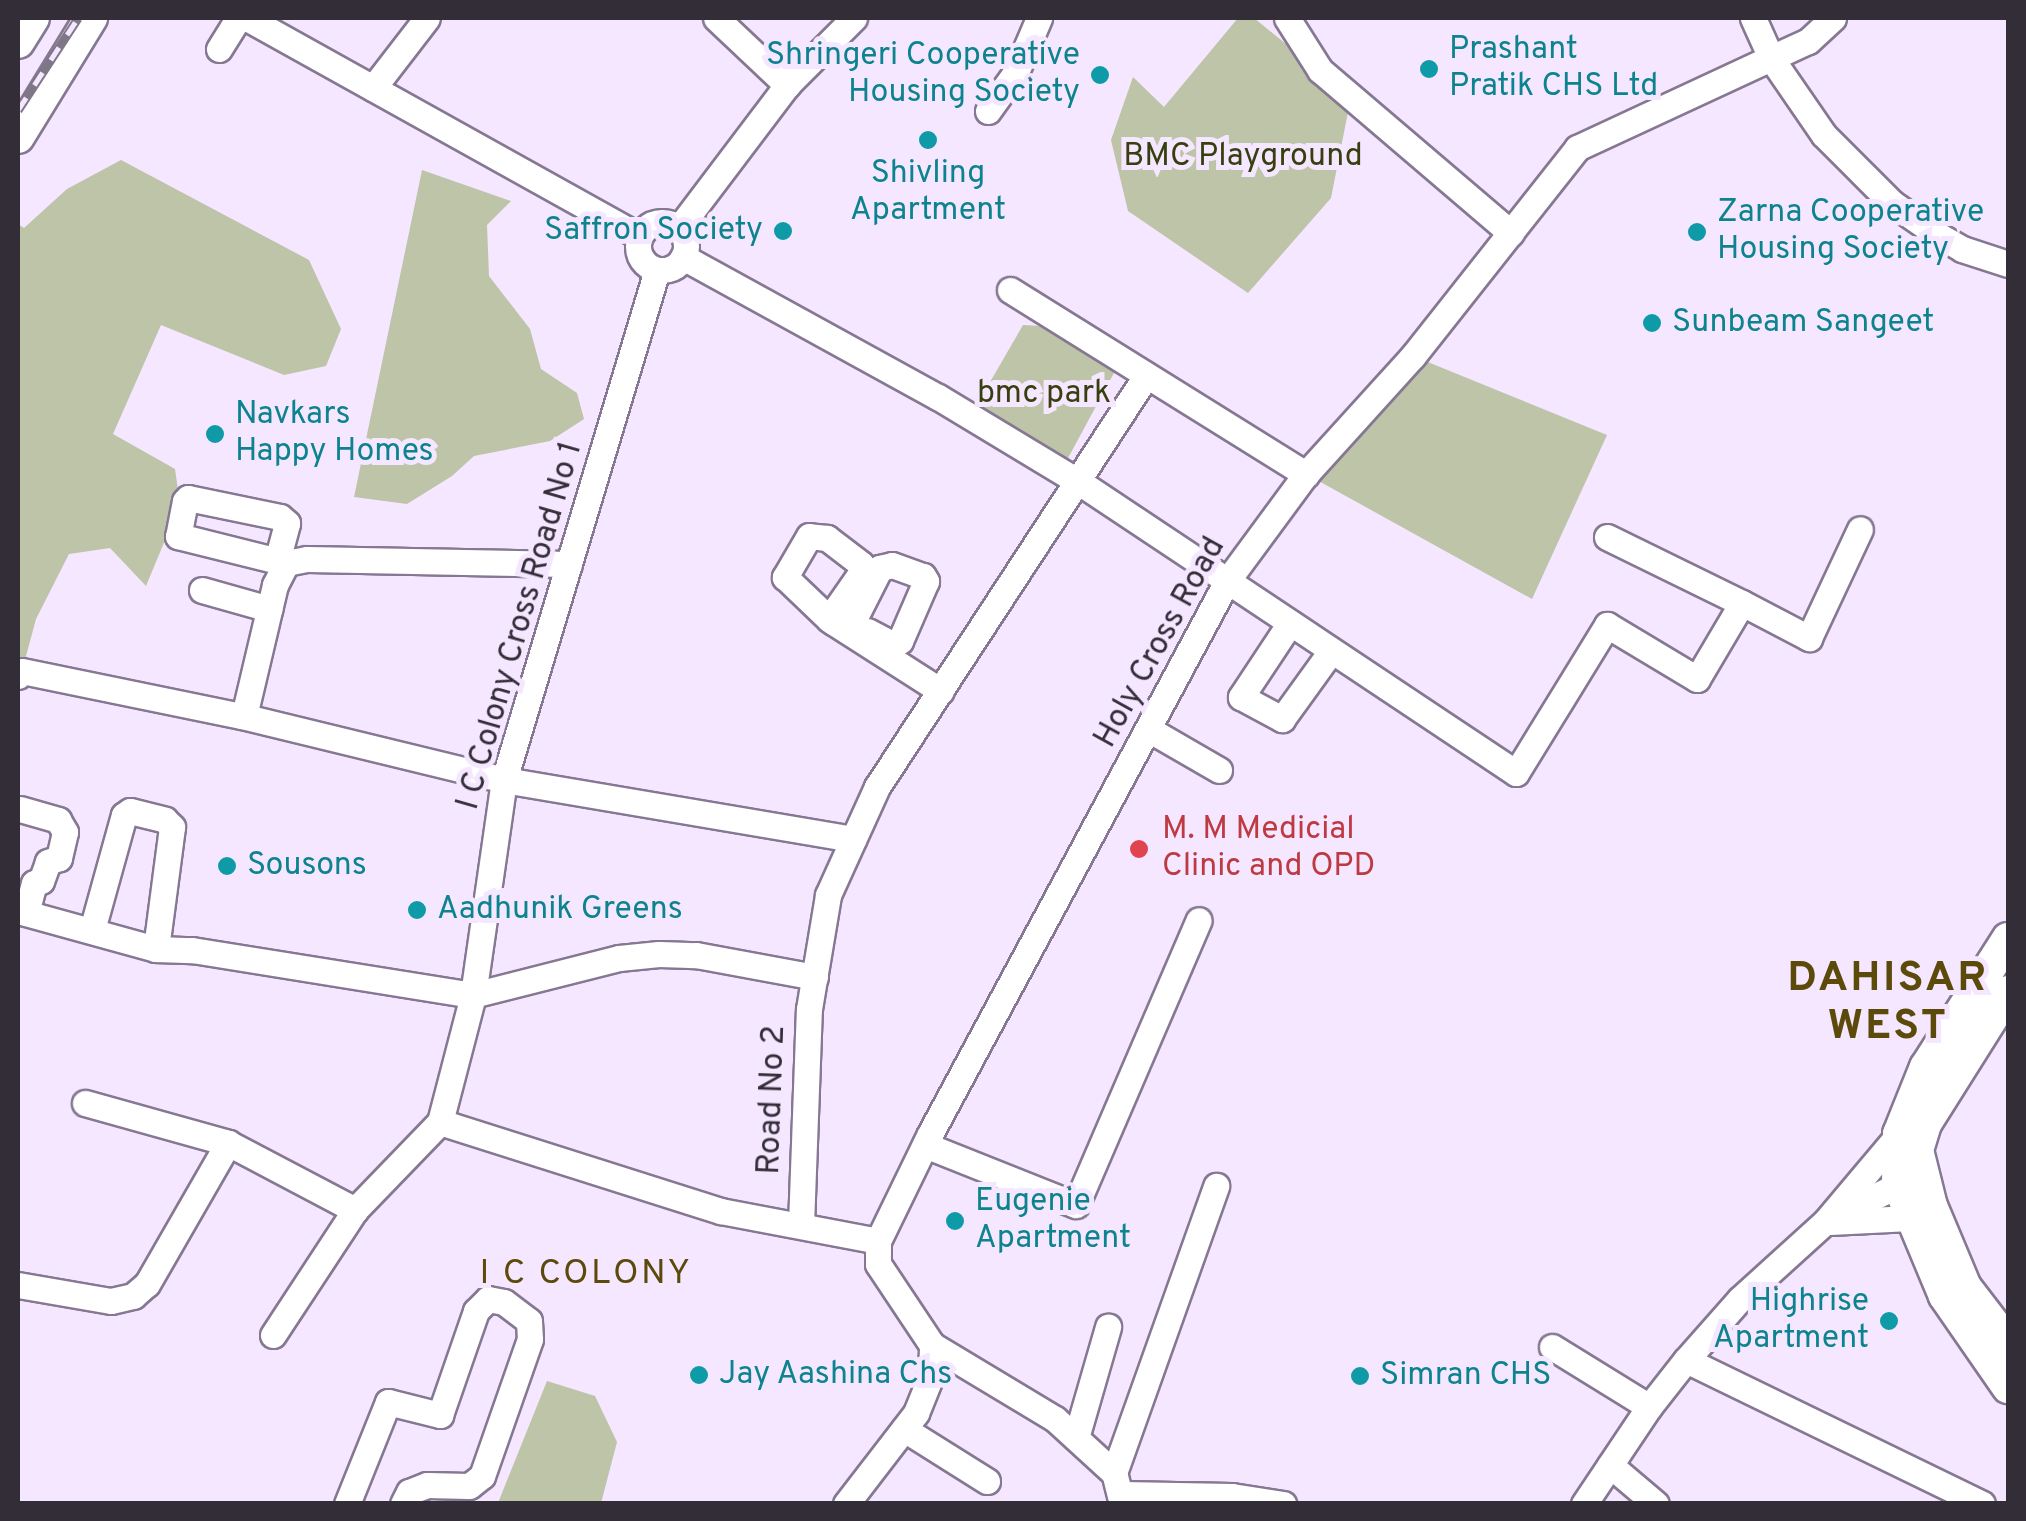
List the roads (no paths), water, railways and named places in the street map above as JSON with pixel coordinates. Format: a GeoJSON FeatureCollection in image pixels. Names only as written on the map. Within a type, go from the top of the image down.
{"type":"FeatureCollection","features":[{"type":"Feature","properties":{"kind":"main road"},"geometry":{"type":"LineString","coordinates":[[18,137],[91,18]]}},
{"type":"Feature","properties":{"kind":"main road"},"geometry":{"type":"LineString","coordinates":[[2008,939],[1926,1067],[1912,1129],[1917,1150],[1910,1179],[1946,1296],[2008,1387]]}},
{"type":"Feature","properties":{"kind":"main road"},"geometry":{"type":"LineString","coordinates":[[1912,1129],[2008,992]]}},
{"type":"Feature","properties":{"kind":"main road"},"geometry":{"type":"LineString","coordinates":[[1922,1214],[1965,1286],[2008,1344]]}},
{"type":"Feature","properties":{"kind":"street"},"geometry":{"type":"LineString","coordinates":[[228,18],[215,46],[238,18]]}},
{"type":"Feature","properties":{"kind":"street"},"geometry":{"type":"LineString","coordinates":[[247,18],[638,236]]}},
{"type":"Feature","properties":{"kind":"street"},"geometry":{"type":"LineString","coordinates":[[373,88],[427,18]]}},
{"type":"Feature","properties":{"kind":"street"},"geometry":{"type":"LineString","coordinates":[[716,18],[787,85]]}},
{"type":"Feature","properties":{"kind":"street"},"geometry":{"type":"LineString","coordinates":[[678,228],[787,85],[854,18]]}},
{"type":"Feature","properties":{"kind":"street"},"geometry":{"type":"LineString","coordinates":[[988,112],[1016,72],[1038,18]]}},
{"type":"Feature","properties":{"kind":"street"},"geometry":{"type":"LineString","coordinates":[[1287,18],[1320,70],[1511,234]]}},
{"type":"Feature","properties":{"kind":"street"},"geometry":{"type":"LineString","coordinates":[[1752,18],[1771,58],[1824,135],[1892,203],[1962,250],[2008,264]]}},
{"type":"Feature","properties":{"kind":"street","name":"Holy Cross Road"},"geometry":{"type":"LineString","coordinates":[[878,1241],[925,1145],[1227,582],[1306,474],[1413,356],[1577,148],[1808,41],[1833,18]]}},
{"type":"Feature","properties":{"kind":"street"},"geometry":{"type":"LineString","coordinates":[[656,222],[678,228],[686,242],[683,258],[672,268],[657,270],[639,254],[638,236],[656,222]]}},
{"type":"Feature","properties":{"kind":"street"},"geometry":{"type":"LineString","coordinates":[[683,258],[938,397],[1079,482],[1516,773],[1606,625],[1697,680],[1742,604]]}},
{"type":"Feature","properties":{"kind":"street","name":"I C Colony Cross Road No 1"},"geometry":{"type":"LineString","coordinates":[[440,1122],[473,995],[504,780],[657,270]]}},
{"type":"Feature","properties":{"kind":"street"},"geometry":{"type":"LineString","coordinates":[[1010,290],[1306,474]]}},
{"type":"Feature","properties":{"kind":"street","name":"Road No 2"},"geometry":{"type":"LineString","coordinates":[[801,1225],[815,977],[828,895],[877,788],[1146,376]]}},
{"type":"Feature","properties":{"kind":"street"},"geometry":{"type":"LineString","coordinates":[[1608,537],[1809,638],[1860,529]]}},
{"type":"Feature","properties":{"kind":"street"},"geometry":{"type":"LineString","coordinates":[[244,716],[260,606],[282,564],[569,564]]}},
{"type":"Feature","properties":{"kind":"street"},"geometry":{"type":"LineString","coordinates":[[202,590],[260,606]]}},
{"type":"Feature","properties":{"kind":"street"},"geometry":{"type":"LineString","coordinates":[[1290,623],[1242,697],[1282,719],[1331,651]]}},
{"type":"Feature","properties":{"kind":"street"},"geometry":{"type":"LineString","coordinates":[[843,624],[940,691]]}},
{"type":"Feature","properties":{"kind":"street"},"geometry":{"type":"LineString","coordinates":[[18,676],[22,671],[244,716],[504,780],[853,840]]}},
{"type":"Feature","properties":{"kind":"street"},"geometry":{"type":"LineString","coordinates":[[1148,729],[1219,770]]}},
{"type":"Feature","properties":{"kind":"street"},"geometry":{"type":"LineString","coordinates":[[20,809],[58,820],[65,832],[59,858],[48,862],[41,881],[26,881],[22,912],[156,949],[192,950],[473,995],[619,958],[659,954],[696,955],[815,977]]}},
{"type":"Feature","properties":{"kind":"street"},"geometry":{"type":"LineString","coordinates":[[92,930],[124,815],[130,811],[165,820],[172,827],[156,949]]}},
{"type":"Feature","properties":{"kind":"street"},"geometry":{"type":"LineString","coordinates":[[925,1145],[1076,1205],[1198,920]]}},
{"type":"Feature","properties":{"kind":"street"},"geometry":{"type":"LineString","coordinates":[[85,1104],[228,1144],[355,1210]]}},
{"type":"Feature","properties":{"kind":"street"},"geometry":{"type":"LineString","coordinates":[[273,1335],[355,1210],[440,1122],[722,1211],[878,1241],[882,1272],[932,1345],[1055,1419],[1119,1490],[1232,1496],[1283,1504]]}},
{"type":"Feature","properties":{"kind":"street"},"geometry":{"type":"LineString","coordinates":[[1584,1504],[1648,1407],[1740,1298],[1825,1222],[1912,1129]]}},
{"type":"Feature","properties":{"kind":"street"},"geometry":{"type":"LineString","coordinates":[[18,1284],[111,1301],[133,1296],[146,1284],[228,1144]]}},
{"type":"Feature","properties":{"kind":"street"},"geometry":{"type":"LineString","coordinates":[[1825,1222],[1910,1179]]}},
{"type":"Feature","properties":{"kind":"street"},"geometry":{"type":"LineString","coordinates":[[1119,1490],[1216,1186]]}},
{"type":"Feature","properties":{"kind":"street"},"geometry":{"type":"LineString","coordinates":[[1825,1222],[1922,1214]]}},
{"type":"Feature","properties":{"kind":"street"},"geometry":{"type":"LineString","coordinates":[[348,1504],[388,1402],[440,1415],[476,1311],[488,1299],[504,1302],[530,1321],[530,1339],[482,1476],[469,1486],[427,1486],[410,1492],[403,1504]]}},
{"type":"Feature","properties":{"kind":"street"},"geometry":{"type":"LineString","coordinates":[[1076,1438],[1108,1327]]}},
{"type":"Feature","properties":{"kind":"street"},"geometry":{"type":"LineString","coordinates":[[846,1504],[904,1429],[932,1376],[932,1345]]}},
{"type":"Feature","properties":{"kind":"street"},"geometry":{"type":"LineString","coordinates":[[1552,1347],[1648,1407]]}},
{"type":"Feature","properties":{"kind":"street"},"geometry":{"type":"LineString","coordinates":[[1686,1360],[1970,1501]]}},
{"type":"Feature","properties":{"kind":"street"},"geometry":{"type":"LineString","coordinates":[[904,1429],[987,1481]]}},
{"type":"Feature","properties":{"kind":"street"},"geometry":{"type":"LineString","coordinates":[[1610,1465],[1656,1504]]}},
{"type":"Feature","properties":{"kind":"railway"},"geometry":{"type":"LineString","coordinates":[[18,110],[78,18]]}},
{"type":"Feature","properties":{"kind":"place","name":"Prashant Pratik CHS Ltd"},"geometry":{"type":"Point","coordinates":[1429,69]}},
{"type":"Feature","properties":{"kind":"place","name":"Shringeri Cooperative Housing Society"},"geometry":{"type":"Point","coordinates":[1100,75]}},
{"type":"Feature","properties":{"kind":"place","name":"Shivling Apartment"},"geometry":{"type":"Point","coordinates":[928,140]}},
{"type":"Feature","properties":{"kind":"place","name":"Saffron Society"},"geometry":{"type":"Point","coordinates":[783,231]}},
{"type":"Feature","properties":{"kind":"place","name":"Zarna Cooperative Housing Society"},"geometry":{"type":"Point","coordinates":[1697,232]}},
{"type":"Feature","properties":{"kind":"place","name":"Sunbeam Sangeet"},"geometry":{"type":"Point","coordinates":[1652,323]}},
{"type":"Feature","properties":{"kind":"place","name":"Navkars Happy Homes"},"geometry":{"type":"Point","coordinates":[215,434]}},
{"type":"Feature","properties":{"kind":"place","name":"M. M Medicial Clinic and OPD"},"geometry":{"type":"Point","coordinates":[1139,849]}},
{"type":"Feature","properties":{"kind":"place","name":"Sousons"},"geometry":{"type":"Point","coordinates":[227,866]}},
{"type":"Feature","properties":{"kind":"place","name":"Aadhunik Greens"},"geometry":{"type":"Point","coordinates":[417,910]}},
{"type":"Feature","properties":{"kind":"place","name":"Eugenie Apartment"},"geometry":{"type":"Point","coordinates":[955,1221]}},
{"type":"Feature","properties":{"kind":"place","name":"Highrise Apartment"},"geometry":{"type":"Point","coordinates":[1889,1321]}},
{"type":"Feature","properties":{"kind":"place","name":"Jay Aashina Chs"},"geometry":{"type":"Point","coordinates":[699,1375]}},
{"type":"Feature","properties":{"kind":"place","name":"Simran CHS"},"geometry":{"type":"Point","coordinates":[1360,1376]}},
{"type":"Feature","properties":{"kind":"district","name":"DAHISAR WEST"},"geometry":{"type":"Point","coordinates":[1888,1004]}},
{"type":"Feature","properties":{"kind":"district","name":"I C COLONY"},"geometry":{"type":"Point","coordinates":[586,1274]}},
{"type":"Feature","properties":{"kind":"park label","name":"BMC Playground"},"geometry":{"type":"Point","coordinates":[1243,157]}},
{"type":"Feature","properties":{"kind":"park label","name":"bmc park"},"geometry":{"type":"Point","coordinates":[1044,394]}}]}
